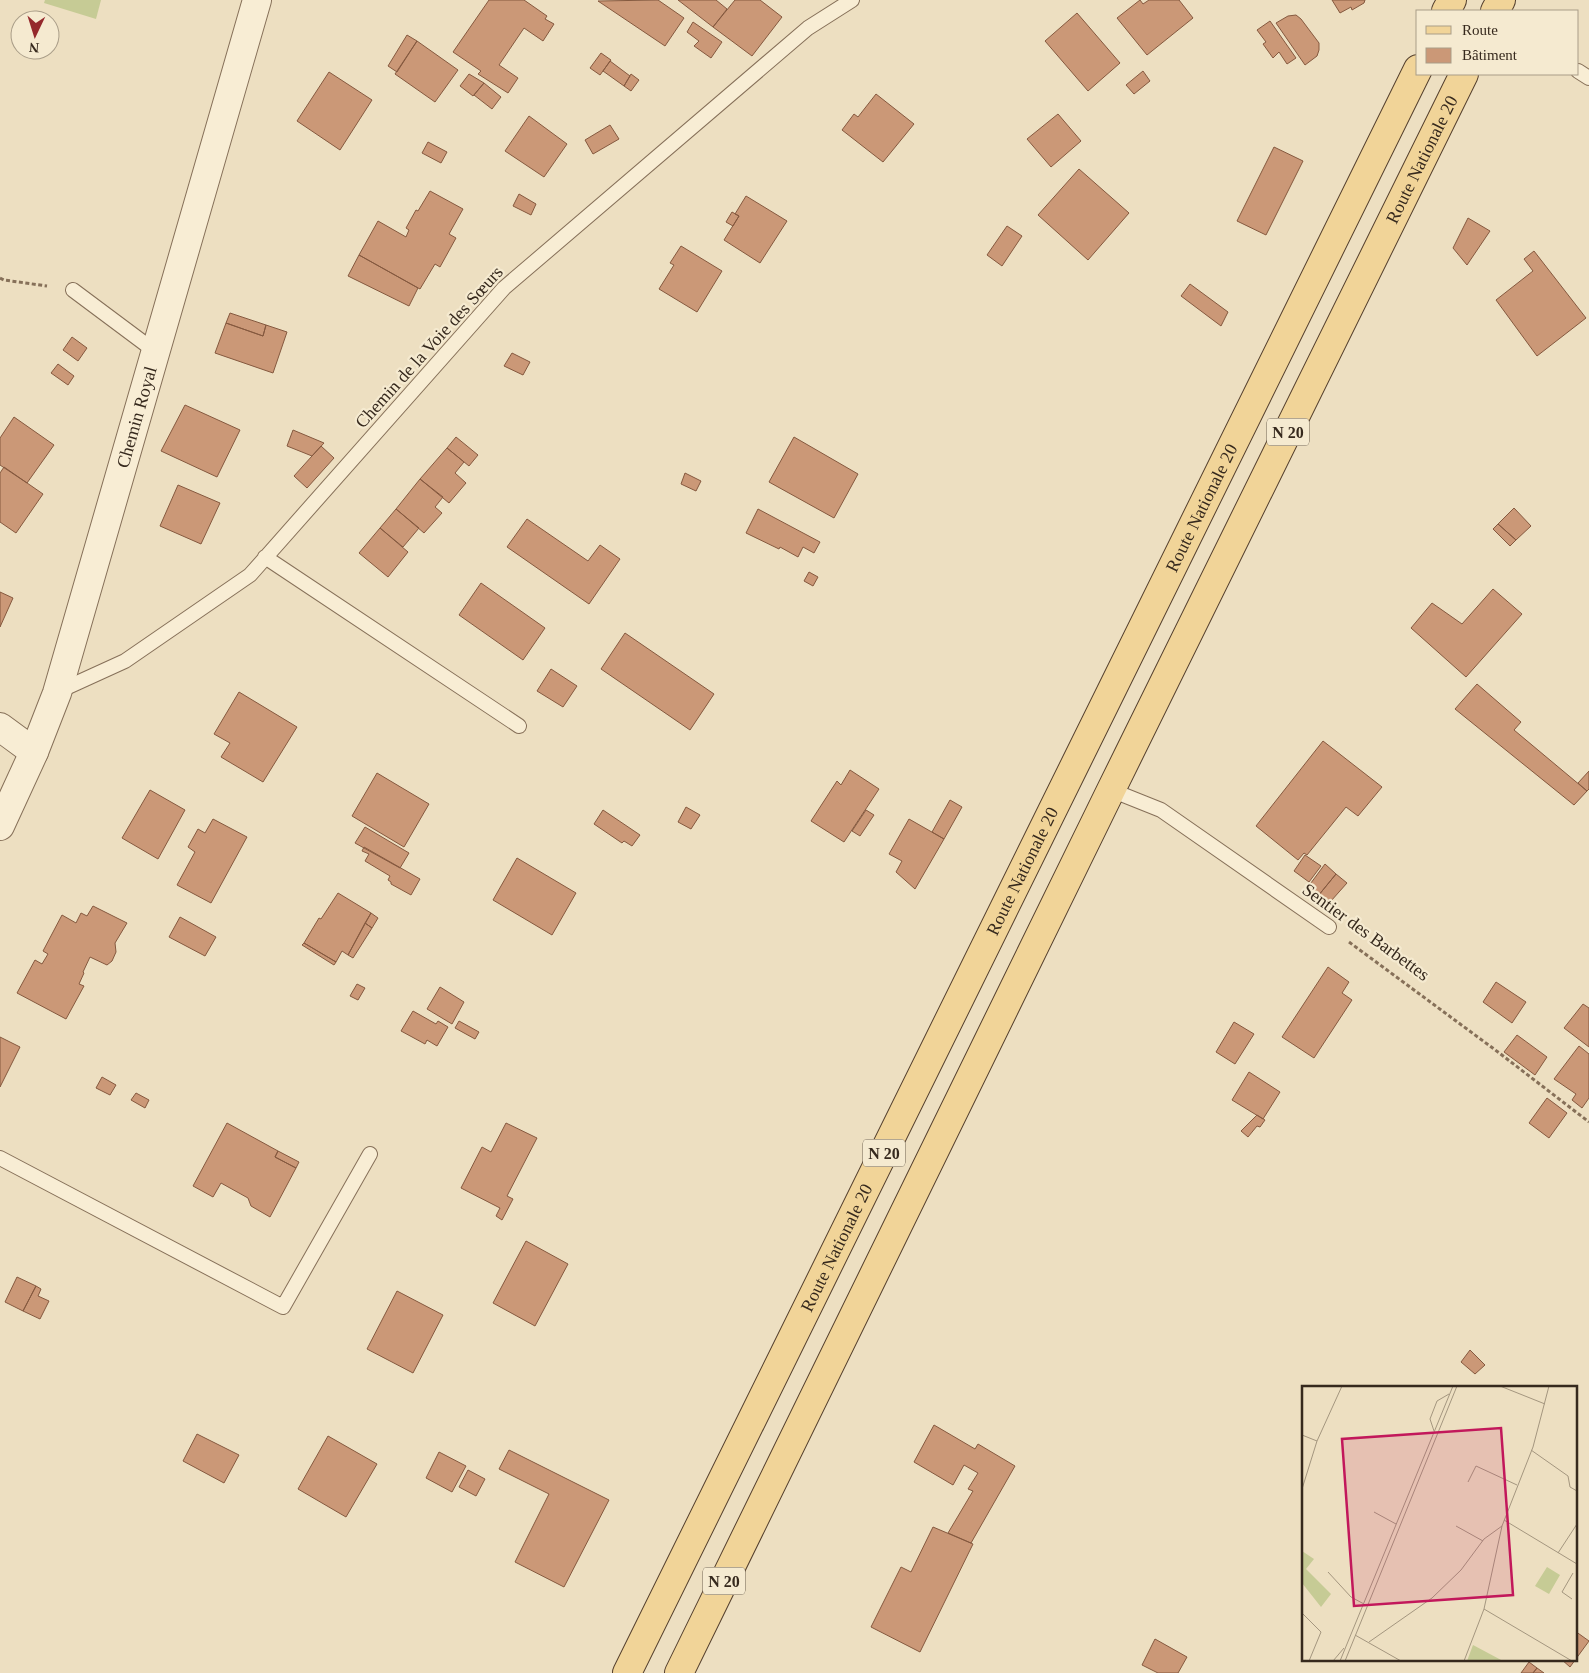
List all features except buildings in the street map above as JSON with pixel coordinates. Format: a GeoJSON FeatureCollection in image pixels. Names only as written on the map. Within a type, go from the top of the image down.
{"type":"FeatureCollection","features":[{"type":"Feature","properties":{"kind":"main road","name":"Route Nationale 20"},"geometry":{"type":"LineString","coordinates":[[627,1673],[1416,73]]}},
{"type":"Feature","properties":{"kind":"main road","name":"Route Nationale 20"},"geometry":{"type":"LineString","coordinates":[[679,1673],[1464,75]]}},
{"type":"Feature","properties":{"kind":"street","name":"Chemin Royal"},"geometry":{"type":"LineString","coordinates":[[0,826],[34,752],[57,693],[257,0]]}},
{"type":"Feature","properties":{"kind":"street"},"geometry":{"type":"LineString","coordinates":[[0,727],[34,752]]}},
{"type":"Feature","properties":{"kind":"lane","name":"Chemin de la Voie des Sœurs"},"geometry":{"type":"LineString","coordinates":[[57,693],[125,661],[250,574],[504,288],[808,28],[852,0]]}},
{"type":"Feature","properties":{"kind":"lane"},"geometry":{"type":"LineString","coordinates":[[73,290],[156,352]]}},
{"type":"Feature","properties":{"kind":"lane"},"geometry":{"type":"LineString","coordinates":[[265,557],[519,726]]}},
{"type":"Feature","properties":{"kind":"lane","name":"Sentier des Barbettes"},"geometry":{"type":"LineString","coordinates":[[1111,790],[1161,810],[1328,926]]}},
{"type":"Feature","properties":{"kind":"lane"},"geometry":{"type":"LineString","coordinates":[[0,1158],[283,1307],[370,1154]]}},
{"type":"Feature","properties":{"kind":"path"},"geometry":{"type":"LineString","coordinates":[[0,278],[73,290]]}},
{"type":"Feature","properties":{"kind":"path","name":"Sentier des Barbettes"},"geometry":{"type":"LineString","coordinates":[[1328,926],[1589,1122]]}},
{"type":"Feature","properties":{"kind":"green space"},"geometry":{"type":"Polygon","coordinates":[[[45,0],[101,0],[96,19],[44,3],[45,0]]]}}]}
